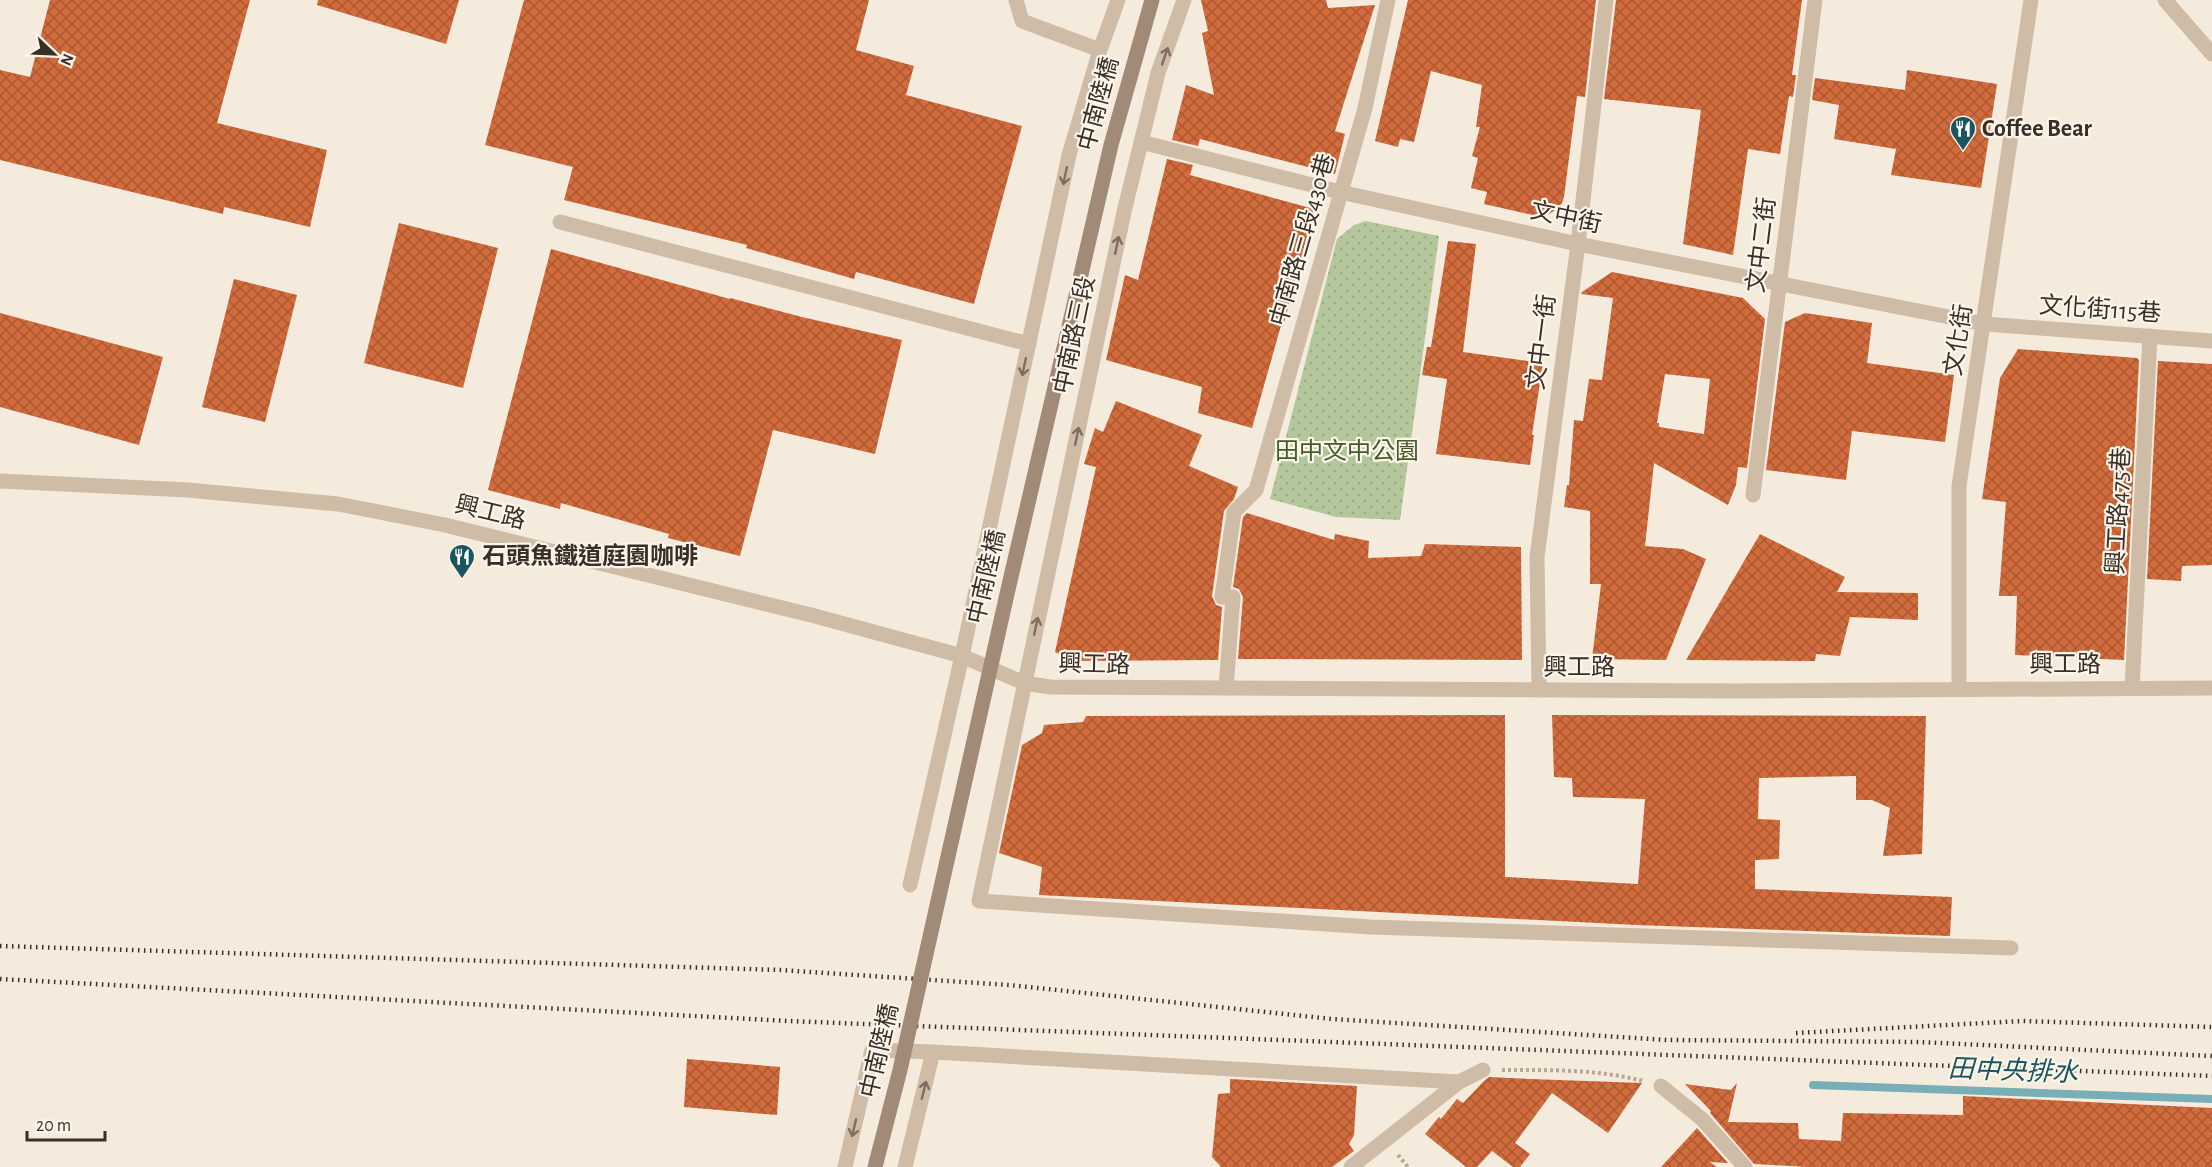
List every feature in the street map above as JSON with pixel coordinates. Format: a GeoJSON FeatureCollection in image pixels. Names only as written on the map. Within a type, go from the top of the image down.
{"type":"FeatureCollection","features":[{"type":"Feature","properties":{"kind":"main road","name":"中南陸橋"},"geometry":{"type":"LineString","coordinates":[[875,1167],[900,1070],[1006,594],[1111,145],[1152,0]]}},
{"type":"Feature","properties":{"kind":"street"},"geometry":{"type":"LineString","coordinates":[[1016,0],[1022,21],[1100,51]]}},
{"type":"Feature","properties":{"kind":"street","name":"中南路三段"},"geometry":{"type":"LineString","coordinates":[[910,885],[962,656],[1069,154],[1118,0]]}},
{"type":"Feature","properties":{"kind":"street","name":"中南路三段"},"geometry":{"type":"LineString","coordinates":[[1184,0],[1158,74],[1141,142],[979,901],[1370,927],[2011,948]]}},
{"type":"Feature","properties":{"kind":"street","name":"中南路三段430巷"},"geometry":{"type":"LineString","coordinates":[[1226,688],[1233,597],[1222,597],[1234,512],[1256,490],[1365,108],[1388,0]]}},
{"type":"Feature","properties":{"kind":"street","name":"文中一街"},"geometry":{"type":"LineString","coordinates":[[1539,690],[1537,557],[1578,244],[1606,0]]}},
{"type":"Feature","properties":{"kind":"street","name":"文中二街"},"geometry":{"type":"LineString","coordinates":[[1754,495],[1815,0]]}},
{"type":"Feature","properties":{"kind":"street","name":"文化街"},"geometry":{"type":"LineString","coordinates":[[1959,688],[1959,486],[1985,324],[2031,0]]}},
{"type":"Feature","properties":{"kind":"street"},"geometry":{"type":"LineString","coordinates":[[2165,0],[2212,54]]}},
{"type":"Feature","properties":{"kind":"street","name":"文中街"},"geometry":{"type":"LineString","coordinates":[[1141,142],[1340,192],[1578,244],[1985,324]]}},
{"type":"Feature","properties":{"kind":"street"},"geometry":{"type":"LineString","coordinates":[[560,222],[1029,344]]}},
{"type":"Feature","properties":{"kind":"street","name":"文化街115巷"},"geometry":{"type":"LineString","coordinates":[[1985,324],[2212,341]]}},
{"type":"Feature","properties":{"kind":"street","name":"興工路475巷"},"geometry":{"type":"LineString","coordinates":[[2132,688],[2150,336]]}},
{"type":"Feature","properties":{"kind":"street","name":"興工路"},"geometry":{"type":"LineString","coordinates":[[0,481],[189,490],[338,504],[445,525],[815,616],[962,656],[1024,683],[1050,687],[1736,691],[2212,688]]}},
{"type":"Feature","properties":{"kind":"street"},"geometry":{"type":"LineString","coordinates":[[845,1167],[872,1050],[1459,1082]]}},
{"type":"Feature","properties":{"kind":"street"},"geometry":{"type":"LineString","coordinates":[[905,1167],[933,1052]]}},
{"type":"Feature","properties":{"kind":"street"},"geometry":{"type":"LineString","coordinates":[[1352,1167],[1459,1082],[1483,1070]]}},
{"type":"Feature","properties":{"kind":"street"},"geometry":{"type":"LineString","coordinates":[[1661,1086],[1702,1119],[1745,1167]]}},
{"type":"Feature","properties":{"kind":"path"},"geometry":{"type":"LineString","coordinates":[[1483,1070],[1568,1070],[1624,1076],[1661,1086]]}},
{"type":"Feature","properties":{"kind":"green space","name":"田中文中公園"},"geometry":{"type":"Polygon","coordinates":[[[1366,221],[1439,236],[1400,520],[1336,517],[1270,499],[1337,239],[1354,225],[1366,221]]]}},
{"type":"Feature","properties":{"kind":"building"},"geometry":{"type":"Polygon","coordinates":[[[50,0],[250,0],[217,123],[327,150],[310,227],[224,207],[223,214],[0,160],[0,70],[30,77],[50,0]]]}},
{"type":"Feature","properties":{"kind":"building"},"geometry":{"type":"Polygon","coordinates":[[[318,0],[459,0],[446,44],[317,5],[318,0]]]}},
{"type":"Feature","properties":{"kind":"building"},"geometry":{"type":"Polygon","coordinates":[[[524,0],[869,0],[856,50],[914,66],[906,95],[1022,126],[974,304],[856,272],[854,279],[746,248],[747,245],[564,200],[573,167],[485,145],[524,0]]]}},
{"type":"Feature","properties":{"kind":"building"},"geometry":{"type":"Polygon","coordinates":[[[1201,0],[1326,0],[1328,8],[1375,5],[1335,131],[1345,134],[1335,174],[1200,139],[1198,146],[1172,140],[1186,85],[1214,95],[1202,33],[1208,31],[1201,0]]]}},
{"type":"Feature","properties":{"kind":"building"},"geometry":{"type":"Polygon","coordinates":[[[1408,0],[1596,0],[1585,97],[1577,96],[1564,197],[1555,210],[1546,216],[1537,216],[1484,204],[1487,192],[1471,188],[1478,158],[1472,156],[1480,127],[1476,127],[1482,85],[1431,71],[1414,142],[1400,139],[1398,147],[1375,141],[1408,0]]]}},
{"type":"Feature","properties":{"kind":"building"},"geometry":{"type":"Polygon","coordinates":[[[1616,0],[1802,0],[1792,75],[1796,75],[1793,97],[1789,96],[1780,154],[1748,149],[1733,255],[1683,244],[1701,110],[1604,99],[1616,0]]]}},
{"type":"Feature","properties":{"kind":"building"},"geometry":{"type":"Polygon","coordinates":[[[1907,70],[1997,84],[1981,188],[1891,175],[1896,149],[1834,139],[1839,105],[1812,100],[1815,78],[1905,90],[1907,70]]]}},
{"type":"Feature","properties":{"kind":"building"},"geometry":{"type":"Polygon","coordinates":[[[1167,159],[1193,165],[1190,175],[1314,209],[1284,323],[1282,322],[1252,428],[1198,413],[1202,387],[1106,360],[1125,275],[1138,280],[1167,159]]]}},
{"type":"Feature","properties":{"kind":"building"},"geometry":{"type":"Polygon","coordinates":[[[399,223],[498,248],[463,388],[364,363],[399,223]]]}},
{"type":"Feature","properties":{"kind":"building"},"geometry":{"type":"Polygon","coordinates":[[[1448,241],[1476,244],[1463,352],[1543,363],[1532,435],[1534,435],[1530,465],[1436,454],[1447,379],[1422,375],[1427,347],[1431,347],[1448,241]]]}},
{"type":"Feature","properties":{"kind":"building"},"geometry":{"type":"Polygon","coordinates":[[[551,249],[730,299],[902,340],[875,454],[773,430],[740,556],[668,538],[669,534],[561,503],[560,509],[488,490],[551,249]]]}},
{"type":"Feature","properties":{"kind":"building"},"geometry":{"type":"Polygon","coordinates":[[[1612,272],[1743,298],[1765,319],[1747,468],[1738,467],[1736,485],[1728,505],[1654,463],[1645,546],[1683,549],[1706,559],[1666,660],[1592,659],[1601,584],[1590,584],[1590,511],[1564,507],[1567,485],[1569,485],[1574,420],[1583,421],[1589,379],[1602,380],[1613,298],[1581,294],[1612,272]],[[1665,374],[1657,423],[1659,427],[1704,434],[1710,379],[1665,374]]]}},
{"type":"Feature","properties":{"kind":"building"},"geometry":{"type":"Polygon","coordinates":[[[234,279],[297,295],[265,422],[202,407],[234,279]]]}},
{"type":"Feature","properties":{"kind":"building"},"geometry":{"type":"Polygon","coordinates":[[[0,313],[163,357],[139,445],[0,407],[0,313]]]}},
{"type":"Feature","properties":{"kind":"building"},"geometry":{"type":"Polygon","coordinates":[[[1805,313],[1872,323],[1867,363],[1954,375],[1945,442],[1852,431],[1846,480],[1766,470],[1785,322],[1805,313]]]}},
{"type":"Feature","properties":{"kind":"building"},"geometry":{"type":"Polygon","coordinates":[[[2018,349],[2137,358],[2139,360],[2124,660],[2015,655],[2017,596],[1999,596],[2006,502],[1982,499],[2000,378],[2018,349]]]}},
{"type":"Feature","properties":{"kind":"building"},"geometry":{"type":"Polygon","coordinates":[[[2158,361],[2212,364],[2212,565],[2182,566],[2181,581],[2147,579],[2158,361]]]}},
{"type":"Feature","properties":{"kind":"building"},"geometry":{"type":"Polygon","coordinates":[[[1116,401],[1202,435],[1189,466],[1238,487],[1234,499],[1224,511],[1212,596],[1216,605],[1222,607],[1218,660],[1072,661],[1055,652],[1096,467],[1084,464],[1095,428],[1103,432],[1116,401]]]}},
{"type":"Feature","properties":{"kind":"building"},"geometry":{"type":"Polygon","coordinates":[[[1247,513],[1334,540],[1335,534],[1369,541],[1368,558],[1421,556],[1425,544],[1521,547],[1522,660],[1238,659],[1243,597],[1239,589],[1233,587],[1243,517],[1247,513]]]}},
{"type":"Feature","properties":{"kind":"building"},"geometry":{"type":"Polygon","coordinates":[[[1760,534],[1845,577],[1837,592],[1918,593],[1918,620],[1850,617],[1840,656],[1816,654],[1815,661],[1686,660],[1760,534]]]}},
{"type":"Feature","properties":{"kind":"building"},"geometry":{"type":"Polygon","coordinates":[[[1505,715],[1505,877],[1638,884],[1645,799],[1573,797],[1572,778],[1554,777],[1552,715],[1926,716],[1922,854],[1883,856],[1890,808],[1872,800],[1856,800],[1856,776],[1759,778],[1758,819],[1780,820],[1779,859],[1755,860],[1755,889],[1952,897],[1950,936],[1636,925],[1039,895],[1042,867],[999,853],[1022,745],[1042,733],[1044,725],[1083,722],[1086,716],[1505,715]]]}},
{"type":"Feature","properties":{"kind":"building"},"geometry":{"type":"Polygon","coordinates":[[[687,1059],[780,1067],[777,1115],[684,1107],[687,1059]]]}},
{"type":"Feature","properties":{"kind":"building"},"geometry":{"type":"Polygon","coordinates":[[[1489,1077],[1642,1083],[1608,1133],[1552,1093],[1515,1143],[1530,1154],[1520,1167],[1513,1167],[1492,1151],[1477,1167],[1466,1167],[1425,1134],[1457,1099],[1463,1103],[1489,1077]]]}},
{"type":"Feature","properties":{"kind":"building"},"geometry":{"type":"Polygon","coordinates":[[[1230,1079],[1357,1086],[1354,1135],[1349,1144],[1354,1151],[1332,1167],[1221,1167],[1212,1157],[1218,1094],[1230,1093],[1230,1079]]]}},
{"type":"Feature","properties":{"kind":"building"},"geometry":{"type":"Polygon","coordinates":[[[1737,1083],[1728,1122],[1798,1123],[1799,1139],[1841,1141],[1843,1113],[1963,1115],[1963,1096],[2212,1108],[2212,1167],[1807,1167],[1754,1164],[1710,1113],[1711,1111],[1685,1084],[1731,1090],[1737,1083]]]}},
{"type":"Feature","properties":{"kind":"building"},"geometry":{"type":"Polygon","coordinates":[[[1697,1128],[1728,1163],[1710,1162],[1717,1167],[1661,1167],[1697,1128]]]}},
{"type":"Feature","properties":{"kind":"waterway","name":"田中央排水"},"geometry":{"type":"LineString","coordinates":[[1813,1085],[2212,1099]]}},
{"type":"Feature","properties":{"kind":"railway"},"geometry":{"type":"LineString","coordinates":[[0,946],[780,970],[1009,985],[1332,1019],[1668,1040],[1920,1042],[2212,1056]]}},
{"type":"Feature","properties":{"kind":"railway"},"geometry":{"type":"LineString","coordinates":[[0,979],[788,1021],[2212,1076]]}},
{"type":"Feature","properties":{"kind":"railway"},"geometry":{"type":"LineString","coordinates":[[1796,1033],[2022,1021],[2212,1027]]}},
{"type":"Feature","properties":{"kind":"place","name":"Coffee Bear"},"geometry":{"type":"Point","coordinates":[1963,152]}},
{"type":"Feature","properties":{"kind":"place","name":"石頭魚鐵道庭園咖啡"},"geometry":{"type":"Point","coordinates":[462,580]}}]}
